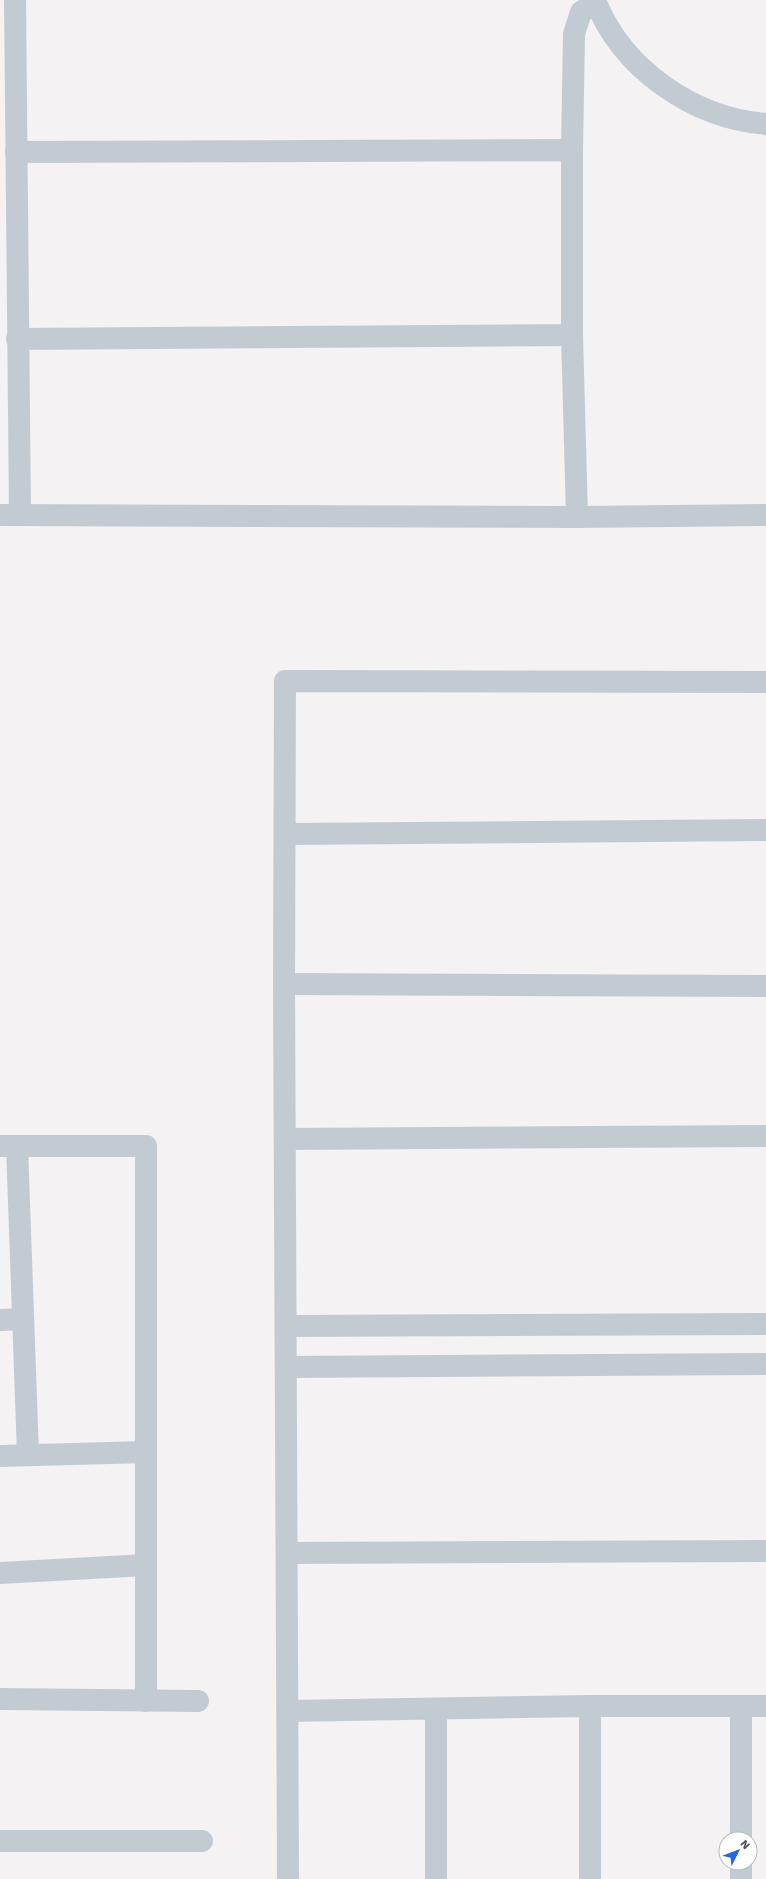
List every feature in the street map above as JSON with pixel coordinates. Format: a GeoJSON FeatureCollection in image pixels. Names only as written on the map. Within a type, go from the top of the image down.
{"type":"FeatureCollection","features":[{"type":"Feature","properties":{"kind":"street"},"geometry":{"type":"LineString","coordinates":[[15,0],[17,339],[10,515],[577,517],[766,515]]}},
{"type":"Feature","properties":{"kind":"street"},"geometry":{"type":"LineString","coordinates":[[577,517],[572,334],[572,150],[574,34],[581,12],[596,1],[612,33],[633,59],[658,82],[687,101],[718,114],[752,123],[766,124]]}},
{"type":"Feature","properties":{"kind":"street"},"geometry":{"type":"LineString","coordinates":[[16,152],[572,150]]}},
{"type":"Feature","properties":{"kind":"street"},"geometry":{"type":"LineString","coordinates":[[17,339],[572,334]]}},
{"type":"Feature","properties":{"kind":"street"},"geometry":{"type":"LineString","coordinates":[[288,1879],[287,1367],[284,984],[285,682],[766,682]]}},
{"type":"Feature","properties":{"kind":"street"},"geometry":{"type":"LineString","coordinates":[[285,834],[766,830]]}},
{"type":"Feature","properties":{"kind":"street"},"geometry":{"type":"LineString","coordinates":[[284,984],[766,986]]}},
{"type":"Feature","properties":{"kind":"street"},"geometry":{"type":"LineString","coordinates":[[285,1138],[766,1136]]}},
{"type":"Feature","properties":{"kind":"street"},"geometry":{"type":"LineString","coordinates":[[28,1455],[23,1318],[9,1146],[146,1146],[146,1701]]}},
{"type":"Feature","properties":{"kind":"street"},"geometry":{"type":"LineString","coordinates":[[0,1320],[23,1318]]}},
{"type":"Feature","properties":{"kind":"street"},"geometry":{"type":"LineString","coordinates":[[286,1326],[766,1324]]}},
{"type":"Feature","properties":{"kind":"street"},"geometry":{"type":"LineString","coordinates":[[287,1367],[766,1364]]}},
{"type":"Feature","properties":{"kind":"street"},"geometry":{"type":"LineString","coordinates":[[0,1456],[146,1452]]}},
{"type":"Feature","properties":{"kind":"street"},"geometry":{"type":"LineString","coordinates":[[287,1553],[766,1551]]}},
{"type":"Feature","properties":{"kind":"street"},"geometry":{"type":"LineString","coordinates":[[0,1572],[146,1565]]}},
{"type":"Feature","properties":{"kind":"street"},"geometry":{"type":"LineString","coordinates":[[0,1699],[198,1701]]}},
{"type":"Feature","properties":{"kind":"street"},"geometry":{"type":"LineString","coordinates":[[288,1711],[590,1706],[766,1706]]}},
{"type":"Feature","properties":{"kind":"street"},"geometry":{"type":"LineString","coordinates":[[590,1706],[590,1879]]}},
{"type":"Feature","properties":{"kind":"street"},"geometry":{"type":"LineString","coordinates":[[741,1706],[741,1831]]}},
{"type":"Feature","properties":{"kind":"street"},"geometry":{"type":"LineString","coordinates":[[436,1709],[436,1879]]}},
{"type":"Feature","properties":{"kind":"street"},"geometry":{"type":"LineString","coordinates":[[0,1841],[202,1841]]}}]}
